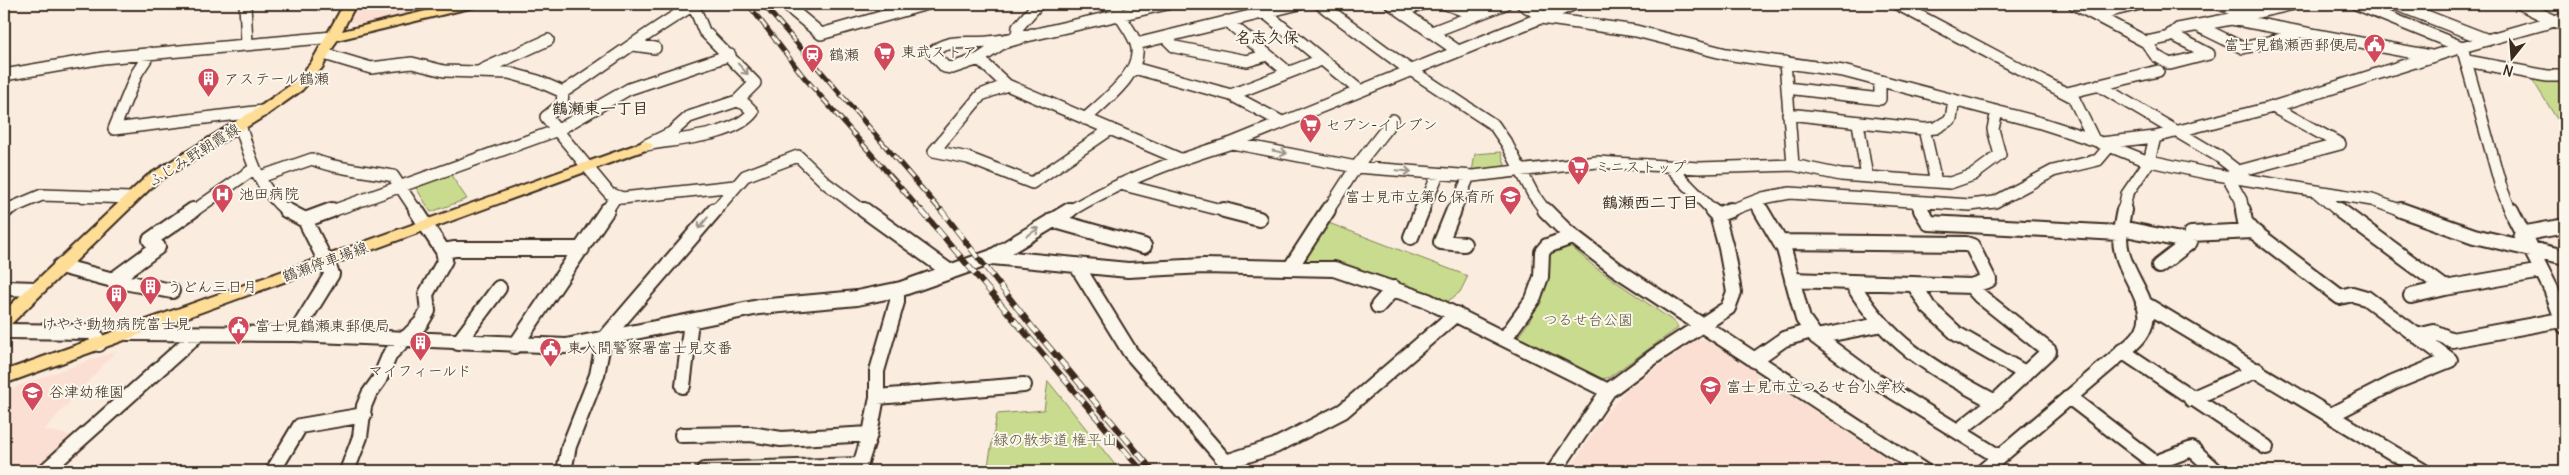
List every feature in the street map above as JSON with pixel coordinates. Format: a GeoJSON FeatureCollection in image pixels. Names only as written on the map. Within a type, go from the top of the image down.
{"type":"FeatureCollection","features":[{"type":"Feature","properties":{"kind":"main road","name":"ふじみ野朝霞線"},"geometry":{"type":"LineString","coordinates":[[4,321],[132,198],[167,168],[263,111],[297,87],[317,66],[350,4]]}},
{"type":"Feature","properties":{"kind":"main road"},"geometry":{"type":"LineString","coordinates":[[333,37],[470,4]]}},
{"type":"Feature","properties":{"kind":"main road","name":"鶴瀬停車場線"},"geometry":{"type":"LineString","coordinates":[[4,378],[646,145]]}},
{"type":"Feature","properties":{"kind":"street"},"geometry":{"type":"LineString","coordinates":[[245,4],[246,44]]}},
{"type":"Feature","properties":{"kind":"street"},"geometry":{"type":"LineString","coordinates":[[563,92],[634,45],[654,28],[694,4],[704,31],[730,55],[755,83],[737,101],[689,118],[671,132],[646,145]]}},
{"type":"Feature","properties":{"kind":"street"},"geometry":{"type":"LineString","coordinates":[[785,4],[821,34],[927,4]]}},
{"type":"Feature","properties":{"kind":"street"},"geometry":{"type":"LineString","coordinates":[[880,4],[890,14]]}},
{"type":"Feature","properties":{"kind":"street"},"geometry":{"type":"LineString","coordinates":[[1017,36],[1016,31],[1018,27],[1038,4]]}},
{"type":"Feature","properties":{"kind":"street"},"geometry":{"type":"LineString","coordinates":[[1085,119],[1134,68],[1139,57],[1136,44],[1118,15],[1115,6],[1101,4]]}},
{"type":"Feature","properties":{"kind":"street"},"geometry":{"type":"LineString","coordinates":[[1032,34],[1003,44],[979,59],[948,68],[932,53],[937,48],[961,42],[985,42],[1032,34],[1167,4]]}},
{"type":"Feature","properties":{"kind":"street"},"geometry":{"type":"LineString","coordinates":[[1136,44],[1299,4]]}},
{"type":"Feature","properties":{"kind":"street"},"geometry":{"type":"LineString","coordinates":[[1320,4],[1410,70],[1494,125],[1506,139],[1519,170],[1539,203],[1572,237],[1702,326],[1924,471]]}},
{"type":"Feature","properties":{"kind":"street"},"geometry":{"type":"LineString","coordinates":[[1391,4],[1458,52]]}},
{"type":"Feature","properties":{"kind":"street"},"geometry":{"type":"LineString","coordinates":[[1401,11],[1422,4]]}},
{"type":"Feature","properties":{"kind":"street"},"geometry":{"type":"LineString","coordinates":[[1446,4],[1476,15]]}},
{"type":"Feature","properties":{"kind":"street"},"geometry":{"type":"LineString","coordinates":[[1432,32],[1505,4]]}},
{"type":"Feature","properties":{"kind":"street"},"geometry":{"type":"LineString","coordinates":[[1522,4],[1540,17],[1636,31],[1726,54],[1828,68],[1997,111],[2150,161],[2317,192],[2372,200],[2474,236],[2565,257]]}},
{"type":"Feature","properties":{"kind":"street"},"geometry":{"type":"LineString","coordinates":[[127,333],[295,334],[515,346],[566,346],[759,307],[817,303],[897,290],[992,257],[1052,220],[1120,184],[1180,159],[1232,143],[1575,4]]}},
{"type":"Feature","properties":{"kind":"street"},"geometry":{"type":"LineString","coordinates":[[1901,6],[1919,4]]}},
{"type":"Feature","properties":{"kind":"street"},"geometry":{"type":"LineString","coordinates":[[2074,4],[2097,14],[2146,42],[2156,56],[2172,64],[2209,54],[2172,34]]}},
{"type":"Feature","properties":{"kind":"street"},"geometry":{"type":"LineString","coordinates":[[2097,14],[2140,4]]}},
{"type":"Feature","properties":{"kind":"street"},"geometry":{"type":"LineString","coordinates":[[2198,26],[2243,48],[2294,36],[2220,4]]}},
{"type":"Feature","properties":{"kind":"street"},"geometry":{"type":"LineString","coordinates":[[2245,15],[2294,4]]}},
{"type":"Feature","properties":{"kind":"street"},"geometry":{"type":"LineString","coordinates":[[2356,4],[2462,47],[2476,90],[2488,146],[2520,234],[2551,289],[2563,324],[2452,340],[2434,332],[2417,336]]}},
{"type":"Feature","properties":{"kind":"street"},"geometry":{"type":"LineString","coordinates":[[2395,4],[2488,40]]}},
{"type":"Feature","properties":{"kind":"street"},"geometry":{"type":"LineString","coordinates":[[2520,4],[2560,20],[2565,27]]}},
{"type":"Feature","properties":{"kind":"street"},"geometry":{"type":"LineString","coordinates":[[1717,215],[1755,201],[1790,193],[1970,205],[1996,202],[2053,171],[2098,160],[2101,144],[2073,97],[1901,6]]}},
{"type":"Feature","properties":{"kind":"street"},"geometry":{"type":"LineString","coordinates":[[2394,19],[2413,11]]}},
{"type":"Feature","properties":{"kind":"street"},"geometry":{"type":"LineString","coordinates":[[1264,12],[1359,90]]}},
{"type":"Feature","properties":{"kind":"street"},"geometry":{"type":"LineString","coordinates":[[2146,42],[2168,37],[2178,29],[2231,19],[2434,57]]}},
{"type":"Feature","properties":{"kind":"street"},"geometry":{"type":"LineString","coordinates":[[2101,144],[2155,137],[2273,108],[2462,47],[2560,20]]}},
{"type":"Feature","properties":{"kind":"street"},"geometry":{"type":"LineString","coordinates":[[1227,21],[1288,72]]}},
{"type":"Feature","properties":{"kind":"street"},"geometry":{"type":"LineString","coordinates":[[4,75],[102,58],[333,37]]}},
{"type":"Feature","properties":{"kind":"street"},"geometry":{"type":"LineString","coordinates":[[1165,37],[1176,47],[1247,61],[1267,55]]}},
{"type":"Feature","properties":{"kind":"street"},"geometry":{"type":"LineString","coordinates":[[477,72],[548,40]]}},
{"type":"Feature","properties":{"kind":"street"},"geometry":{"type":"LineString","coordinates":[[634,45],[655,48]]}},
{"type":"Feature","properties":{"kind":"street"},"geometry":{"type":"LineString","coordinates":[[150,54],[137,73],[114,129],[263,111]]}},
{"type":"Feature","properties":{"kind":"street"},"geometry":{"type":"LineString","coordinates":[[324,54],[371,68],[412,63],[444,71],[514,74],[538,81],[563,92]]}},
{"type":"Feature","properties":{"kind":"street"},"geometry":{"type":"LineString","coordinates":[[240,125],[257,173],[271,198],[289,214],[305,220],[558,130],[629,89],[730,55]]}},
{"type":"Feature","properties":{"kind":"street"},"geometry":{"type":"LineString","coordinates":[[979,59],[1007,85],[1180,159]]}},
{"type":"Feature","properties":{"kind":"street"},"geometry":{"type":"LineString","coordinates":[[1231,95],[1322,60]]}},
{"type":"Feature","properties":{"kind":"street"},"geometry":{"type":"LineString","coordinates":[[2467,61],[2546,76],[2565,76]]}},
{"type":"Feature","properties":{"kind":"street"},"geometry":{"type":"LineString","coordinates":[[1785,62],[1793,165]]}},
{"type":"Feature","properties":{"kind":"street"},"geometry":{"type":"LineString","coordinates":[[1134,68],[1231,95],[1282,122]]}},
{"type":"Feature","properties":{"kind":"street"},"geometry":{"type":"LineString","coordinates":[[2066,93],[2158,71]]}},
{"type":"Feature","properties":{"kind":"street"},"geometry":{"type":"LineString","coordinates":[[1786,88],[1880,99],[1880,81]]}},
{"type":"Feature","properties":{"kind":"street"},"geometry":{"type":"LineString","coordinates":[[1007,85],[981,95],[934,151],[968,158],[1032,183],[1111,129]]}},
{"type":"Feature","properties":{"kind":"street"},"geometry":{"type":"LineString","coordinates":[[2098,85],[2173,132],[2206,148],[2238,176],[2245,222],[2253,231],[2340,296],[2352,294],[2366,298],[2450,360],[2394,383],[2331,415]]}},
{"type":"Feature","properties":{"kind":"street"},"geometry":{"type":"LineString","coordinates":[[563,92],[564,97],[560,108],[546,117],[609,193],[622,198],[735,186]]}},
{"type":"Feature","properties":{"kind":"street"},"geometry":{"type":"LineString","coordinates":[[1788,114],[1858,123],[1924,129],[1936,128],[1951,119],[1954,100]]}},
{"type":"Feature","properties":{"kind":"street"},"geometry":{"type":"LineString","coordinates":[[646,145],[674,138],[702,136],[748,120],[753,112],[745,104],[737,101]]}},
{"type":"Feature","properties":{"kind":"street"},"geometry":{"type":"LineString","coordinates":[[2238,176],[2340,144],[2273,108]]}},
{"type":"Feature","properties":{"kind":"street"},"geometry":{"type":"LineString","coordinates":[[1232,143],[1356,167],[1469,176],[1597,162],[1670,168],[1793,165],[1841,175],[1950,183],[1973,175],[1995,156],[2000,155],[1993,129],[1997,111]]}},
{"type":"Feature","properties":{"kind":"street"},"geometry":{"type":"LineString","coordinates":[[1291,267],[1356,167],[1393,120]]}},
{"type":"Feature","properties":{"kind":"street"},"geometry":{"type":"LineString","coordinates":[[1858,123],[1864,177],[1873,199]]}},
{"type":"Feature","properties":{"kind":"street"},"geometry":{"type":"LineString","coordinates":[[1924,129],[1936,182]]}},
{"type":"Feature","properties":{"kind":"street"},"geometry":{"type":"LineString","coordinates":[[1755,201],[1780,242],[1803,319],[1814,334],[1874,379],[1958,431],[1994,466],[2069,397],[2137,340],[2148,322],[2148,314],[2122,254],[2120,230],[2127,194],[2150,161],[2155,137]]}},
{"type":"Feature","properties":{"kind":"street"},"geometry":{"type":"LineString","coordinates":[[564,471],[570,446],[597,375],[604,339],[744,176],[798,156],[827,184],[950,272]]}},
{"type":"Feature","properties":{"kind":"street"},"geometry":{"type":"LineString","coordinates":[[114,280],[158,247],[150,240],[257,173],[312,160],[327,166],[342,166],[393,176],[426,225],[442,251],[445,260],[426,294],[428,310],[421,323],[390,354],[379,380],[369,394],[364,406],[360,437],[347,471]]}},
{"type":"Feature","properties":{"kind":"street"},"geometry":{"type":"LineString","coordinates":[[1554,471],[1608,391],[1728,308],[1733,298],[1726,248],[1717,215],[1670,168]]}},
{"type":"Feature","properties":{"kind":"street"},"geometry":{"type":"LineString","coordinates":[[1410,237],[1438,174]]}},
{"type":"Feature","properties":{"kind":"street"},"geometry":{"type":"LineString","coordinates":[[1455,247],[1441,242],[1469,176]]}},
{"type":"Feature","properties":{"kind":"street"},"geometry":{"type":"LineString","coordinates":[[1120,184],[1259,219]]}},
{"type":"Feature","properties":{"kind":"street"},"geometry":{"type":"LineString","coordinates":[[2317,192],[2359,226],[2445,288]]}},
{"type":"Feature","properties":{"kind":"street"},"geometry":{"type":"LineString","coordinates":[[4,211],[42,195],[132,198]]}},
{"type":"Feature","properties":{"kind":"street"},"geometry":{"type":"LineString","coordinates":[[515,346],[616,196]]}},
{"type":"Feature","properties":{"kind":"street"},"geometry":{"type":"LineString","coordinates":[[1916,202],[1929,223],[2120,230],[2190,242]]}},
{"type":"Feature","properties":{"kind":"street"},"geometry":{"type":"LineString","coordinates":[[295,334],[306,314],[332,278],[326,261],[305,220]]}},
{"type":"Feature","properties":{"kind":"street"},"geometry":{"type":"LineString","coordinates":[[1052,220],[1144,246]]}},
{"type":"Feature","properties":{"kind":"street"},"geometry":{"type":"LineString","coordinates":[[2520,234],[2565,226]]}},
{"type":"Feature","properties":{"kind":"street"},"geometry":{"type":"LineString","coordinates":[[2158,266],[2190,242],[2191,234],[2253,231]]}},
{"type":"Feature","properties":{"kind":"street"},"geometry":{"type":"LineString","coordinates":[[1505,338],[1524,317],[1535,298],[1543,262],[1542,252],[1547,246],[1572,237]]}},
{"type":"Feature","properties":{"kind":"street"},"geometry":{"type":"LineString","coordinates":[[1780,242],[1966,244],[1972,246],[1989,280],[1971,286],[1792,280]]}},
{"type":"Feature","properties":{"kind":"street"},"geometry":{"type":"LineString","coordinates":[[442,251],[455,249],[582,249]]}},
{"type":"Feature","properties":{"kind":"street"},"geometry":{"type":"LineString","coordinates":[[992,257],[1128,270],[1204,266],[1334,268],[1428,300],[1608,391]]}},
{"type":"Feature","properties":{"kind":"street"},"geometry":{"type":"LineString","coordinates":[[60,266],[114,280],[172,291]]}},
{"type":"Feature","properties":{"kind":"street"},"geometry":{"type":"LineString","coordinates":[[1077,266],[1130,352],[1226,462],[1275,446],[1343,411],[1456,314]]}},
{"type":"Feature","properties":{"kind":"street"},"geometry":{"type":"LineString","coordinates":[[2412,296],[2445,288],[2542,271]]}},
{"type":"Feature","properties":{"kind":"street"},"geometry":{"type":"LineString","coordinates":[[1852,283],[1863,305],[1878,325],[1902,347],[1995,402]]}},
{"type":"Feature","properties":{"kind":"street"},"geometry":{"type":"LineString","coordinates":[[1914,284],[1928,307],[1957,334],[2025,373]]}},
{"type":"Feature","properties":{"kind":"street"},"geometry":{"type":"LineString","coordinates":[[1958,431],[1995,402],[2048,351],[1980,296],[1971,286]]}},
{"type":"Feature","properties":{"kind":"street"},"geometry":{"type":"LineString","coordinates":[[4,288],[36,289]]}},
{"type":"Feature","properties":{"kind":"street"},"geometry":{"type":"LineString","coordinates":[[458,343],[499,288]]}},
{"type":"Feature","properties":{"kind":"street"},"geometry":{"type":"LineString","coordinates":[[1378,306],[1394,288]]}},
{"type":"Feature","properties":{"kind":"street"},"geometry":{"type":"LineString","coordinates":[[2551,289],[2565,296]]}},
{"type":"Feature","properties":{"kind":"street"},"geometry":{"type":"LineString","coordinates":[[704,470],[859,468],[870,434],[878,397],[877,372],[897,302],[897,290]]}},
{"type":"Feature","properties":{"kind":"street"},"geometry":{"type":"LineString","coordinates":[[2143,303],[2423,471]]}},
{"type":"Feature","properties":{"kind":"street"},"geometry":{"type":"LineString","coordinates":[[683,386],[691,321]]}},
{"type":"Feature","properties":{"kind":"street"},"geometry":{"type":"LineString","coordinates":[[1754,360],[1784,338],[1878,325]]}},
{"type":"Feature","properties":{"kind":"street"},"geometry":{"type":"LineString","coordinates":[[4,331],[94,332],[99,344]]}},
{"type":"Feature","properties":{"kind":"street"},"geometry":{"type":"LineString","coordinates":[[45,471],[198,334]]}},
{"type":"Feature","properties":{"kind":"street"},"geometry":{"type":"LineString","coordinates":[[2122,351],[2191,399],[2266,447]]}},
{"type":"Feature","properties":{"kind":"street"},"geometry":{"type":"LineString","coordinates":[[2191,399],[2257,370]]}},
{"type":"Feature","properties":{"kind":"street"},"geometry":{"type":"LineString","coordinates":[[878,397],[1024,385]]}},
{"type":"Feature","properties":{"kind":"street"},"geometry":{"type":"LineString","coordinates":[[2069,397],[2154,463],[2192,449],[2216,471]]}},
{"type":"Feature","properties":{"kind":"street"},"geometry":{"type":"LineString","coordinates":[[273,471],[300,426],[364,415]]}},
{"type":"Feature","properties":{"kind":"street"},"geometry":{"type":"LineString","coordinates":[[682,435],[750,434],[781,439],[870,434]]}},
{"type":"Feature","properties":{"kind":"shaded area"},"geometry":{"type":"Polygon","coordinates":[[[383,4],[423,4],[424,12],[362,27],[353,22],[347,22],[355,8],[383,4]]]}},
{"type":"Feature","properties":{"kind":"shaded area","name":"富士見市立つるせ台小学校"},"geometry":{"type":"Polygon","coordinates":[[[1696,339],[1707,340],[1906,471],[1569,471],[1605,415],[1624,392],[1696,339]]]}},
{"type":"Feature","properties":{"kind":"shaded area","name":"谷津幼稚園"},"geometry":{"type":"Polygon","coordinates":[[[116,351],[44,430],[79,437],[36,471],[4,471],[4,391],[116,351]]]}},
{"type":"Feature","properties":{"kind":"green space"},"geometry":{"type":"Polygon","coordinates":[[[2532,79],[2565,79],[2565,132],[2532,79]]]}},
{"type":"Feature","properties":{"kind":"green space"},"geometry":{"type":"Polygon","coordinates":[[[1501,152],[1505,164],[1503,168],[1472,172],[1475,154],[1501,152]]]}},
{"type":"Feature","properties":{"kind":"green space"},"geometry":{"type":"Polygon","coordinates":[[[449,172],[467,199],[431,212],[413,183],[449,172]]]}},
{"type":"Feature","properties":{"kind":"green space"},"geometry":{"type":"Polygon","coordinates":[[[1326,222],[1468,276],[1460,292],[1447,302],[1339,262],[1305,261],[1301,258],[1326,222]]]}},
{"type":"Feature","properties":{"kind":"green space","name":"つるせ台公園"},"geometry":{"type":"Polygon","coordinates":[[[1569,245],[1595,267],[1676,323],[1678,328],[1608,378],[1599,379],[1517,338],[1531,317],[1540,298],[1547,253],[1569,245]]]}},
{"type":"Feature","properties":{"kind":"green space","name":"緑の散歩道 権平山"},"geometry":{"type":"Polygon","coordinates":[[[1048,381],[1120,471],[987,471],[997,414],[1044,410],[1048,381]]]}},
{"type":"Feature","properties":{"kind":"railway"},"geometry":{"type":"LineString","coordinates":[[748,4],[803,76],[922,212]]}},
{"type":"Feature","properties":{"kind":"railway"},"geometry":{"type":"LineString","coordinates":[[763,4],[942,212]]}},
{"type":"Feature","properties":{"kind":"railway"},"geometry":{"type":"LineString","coordinates":[[921,210],[1142,471]]}},
{"type":"Feature","properties":{"kind":"railway"},"geometry":{"type":"LineString","coordinates":[[941,210],[1033,328],[1153,471]]}},
{"type":"Feature","properties":{"kind":"place","name":"富士見鶴瀬西郵便局"},"geometry":{"type":"Point","coordinates":[2375,64]}},
{"type":"Feature","properties":{"kind":"place","name":"東武ストア"},"geometry":{"type":"Point","coordinates":[885,71]}},
{"type":"Feature","properties":{"kind":"place","name":"鶴瀬"},"geometry":{"type":"Point","coordinates":[813,74]}},
{"type":"Feature","properties":{"kind":"place","name":"アステール鶴瀬"},"geometry":{"type":"Point","coordinates":[208,98]}},
{"type":"Feature","properties":{"kind":"place","name":"セブン-イレブン"},"geometry":{"type":"Point","coordinates":[1310,144]}},
{"type":"Feature","properties":{"kind":"place","name":"ミニストップ"},"geometry":{"type":"Point","coordinates":[1579,186]}},
{"type":"Feature","properties":{"kind":"place","name":"池田病院"},"geometry":{"type":"Point","coordinates":[223,213]}},
{"type":"Feature","properties":{"kind":"place","name":"富士見市立第６保育所"},"geometry":{"type":"Point","coordinates":[1511,216]}},
{"type":"Feature","properties":{"kind":"place","name":"うどん三日月"},"geometry":{"type":"Point","coordinates":[151,306]}},
{"type":"Feature","properties":{"kind":"place","name":"けやき動物病院富士見"},"geometry":{"type":"Point","coordinates":[116,314]}},
{"type":"Feature","properties":{"kind":"place","name":"富士見鶴瀬東郵便局"},"geometry":{"type":"Point","coordinates":[239,345]}},
{"type":"Feature","properties":{"kind":"place","name":"マイフィールド"},"geometry":{"type":"Point","coordinates":[420,361]}},
{"type":"Feature","properties":{"kind":"place","name":"東入間警察署富士見交番"},"geometry":{"type":"Point","coordinates":[551,367]}},
{"type":"Feature","properties":{"kind":"place","name":"富士見市立つるせ台小学校"},"geometry":{"type":"Point","coordinates":[1710,406]}},
{"type":"Feature","properties":{"kind":"place","name":"谷津幼稚園"},"geometry":{"type":"Point","coordinates":[33,411]}},
{"type":"Feature","properties":{"kind":"district","name":"名志久保"},"geometry":{"type":"Point","coordinates":[1267,37]}},
{"type":"Feature","properties":{"kind":"district","name":"鶴瀬東一丁目"},"geometry":{"type":"Point","coordinates":[600,108]}},
{"type":"Feature","properties":{"kind":"district","name":"鶴瀬西二丁目"},"geometry":{"type":"Point","coordinates":[1650,202]}}]}
